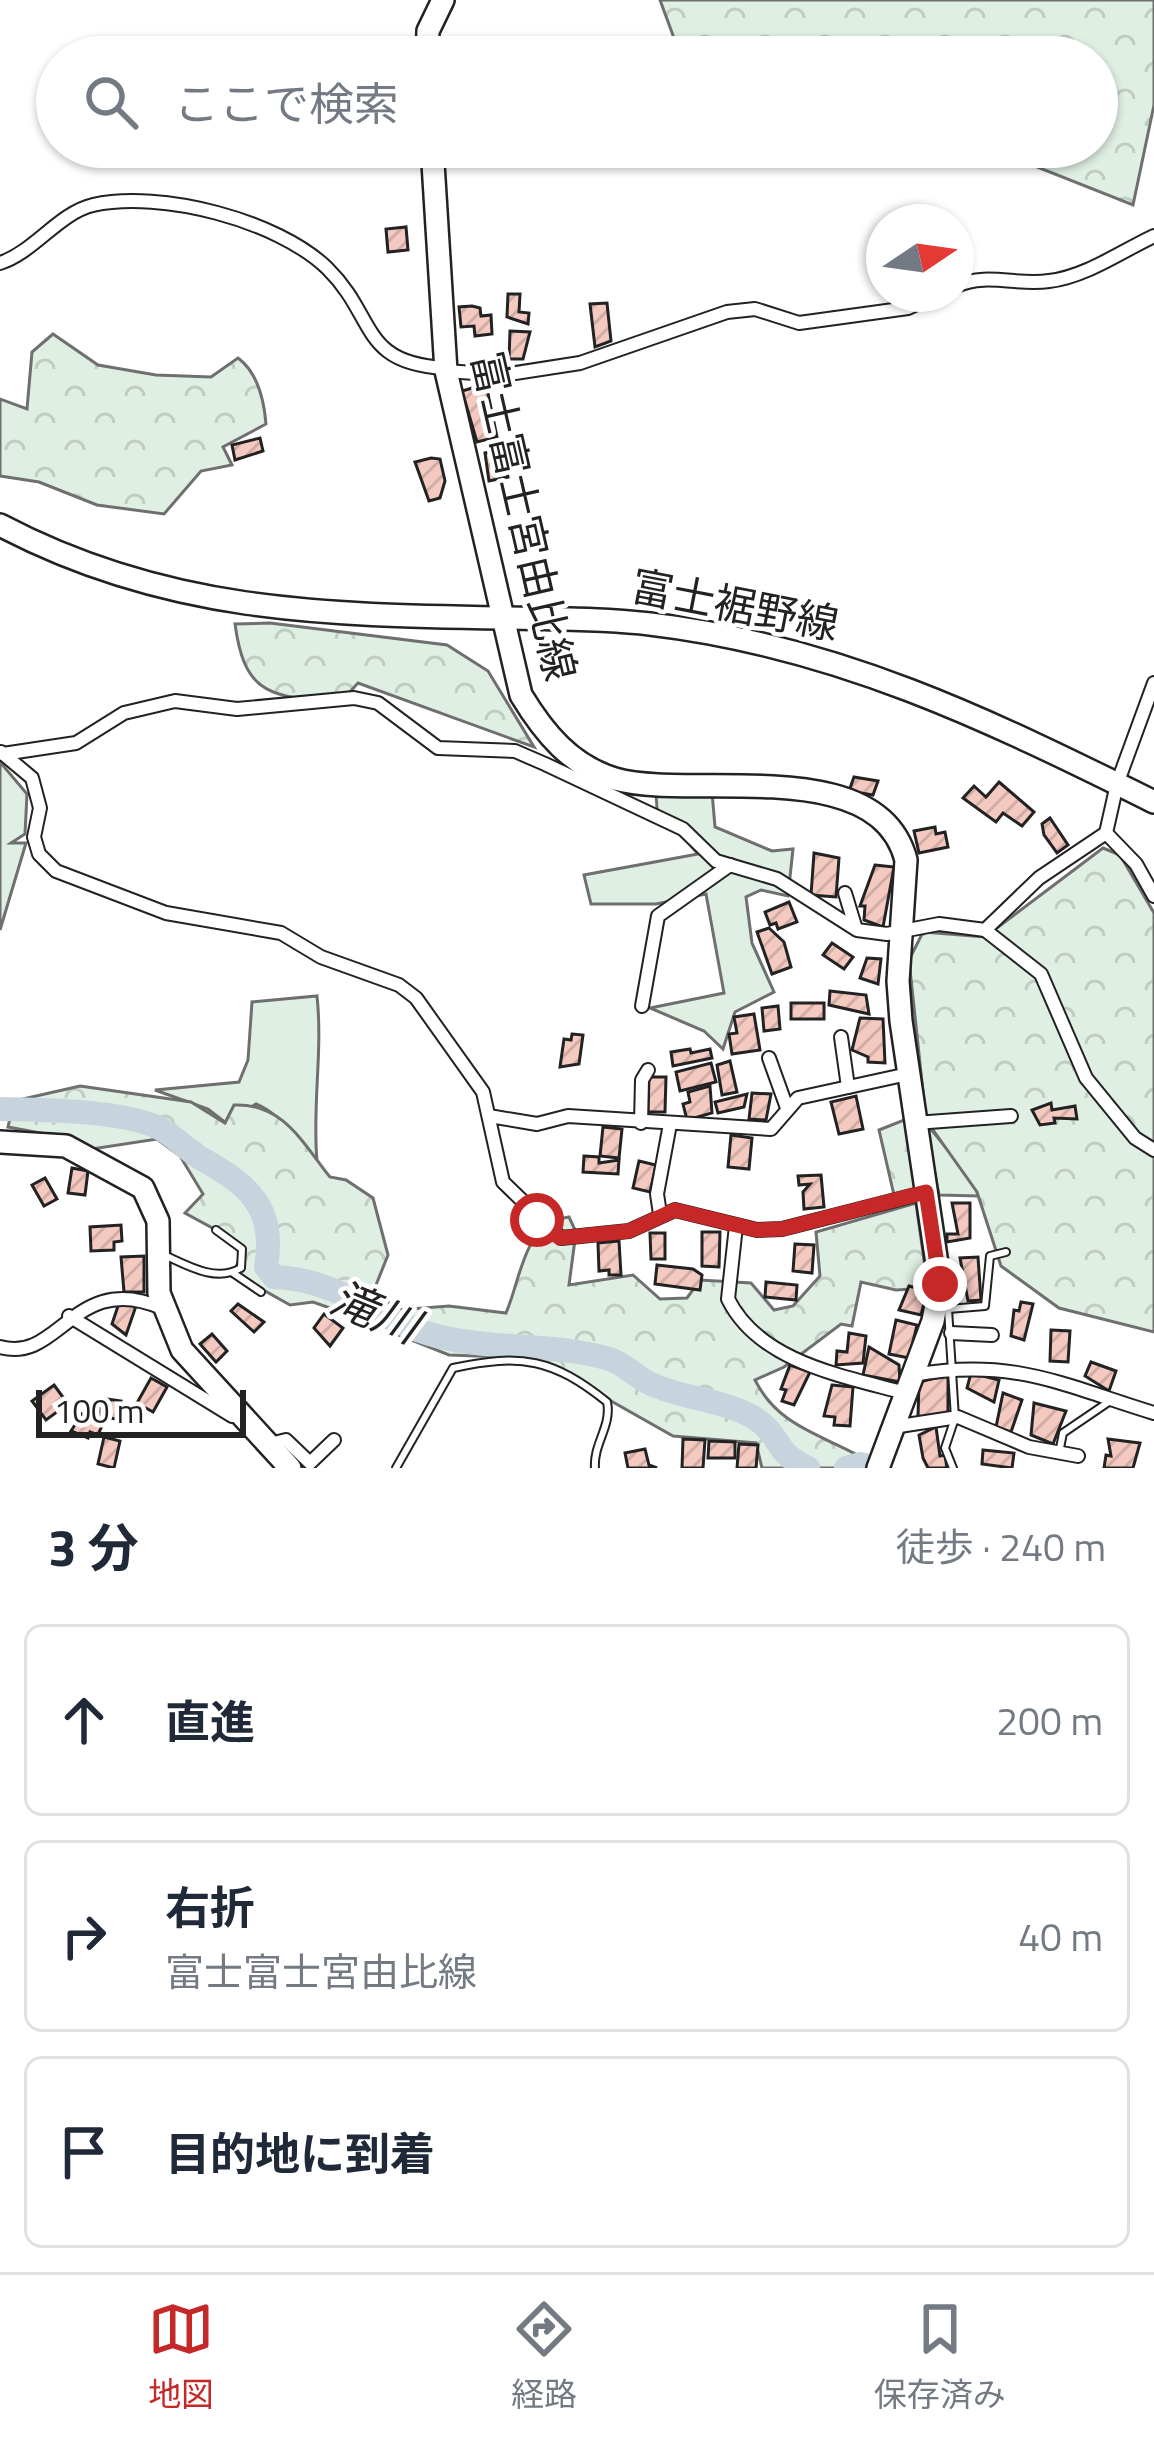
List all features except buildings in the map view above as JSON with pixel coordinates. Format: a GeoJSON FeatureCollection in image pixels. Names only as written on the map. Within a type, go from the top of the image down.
{"type":"FeatureCollection","features":[{"type":"Feature","properties":{"kind":"main road"},"geometry":{"type":"LineString","coordinates":[[428,36],[442,0]]}},
{"type":"Feature","properties":{"kind":"main road","name":"富士富士宮由比線"},"geometry":{"type":"LineString","coordinates":[[433,168],[445,369],[521,695],[542,730],[592,770],[644,784],[782,785],[873,813],[890,826],[906,860],[898,981],[942,1309],[878,1468]]}},
{"type":"Feature","properties":{"kind":"main road","name":"富士裾野線"},"geometry":{"type":"LineString","coordinates":[[0,525],[94,570],[246,607],[649,623],[712,632],[850,666],[948,701],[1154,802]]}},
{"type":"Feature","properties":{"kind":"main road"},"geometry":{"type":"LineString","coordinates":[[0,1142],[66,1146],[142,1188],[158,1221],[162,1308],[197,1370],[255,1425],[290,1468]]}},
{"type":"Feature","properties":{"kind":"street"},"geometry":{"type":"LineString","coordinates":[[0,263],[96,204],[172,206],[241,219],[288,236],[329,271],[381,348],[399,361],[502,375],[580,363],[727,313],[755,309],[800,323],[879,312]]}},
{"type":"Feature","properties":{"kind":"street"},"geometry":{"type":"LineString","coordinates":[[974,278],[1045,282],[1067,278],[1154,236]]}},
{"type":"Feature","properties":{"kind":"street"},"geometry":{"type":"LineString","coordinates":[[985,930],[1040,878],[1106,832],[1117,784],[1154,683]]}},
{"type":"Feature","properties":{"kind":"street"},"geometry":{"type":"LineString","coordinates":[[1,753],[76,743],[124,713],[175,701],[237,709],[354,698],[378,703],[438,748],[515,751],[545,764],[683,830],[716,861],[777,879],[857,930],[900,931],[938,924],[985,930],[1041,974],[1086,1078],[1136,1138],[1154,1150]]}},
{"type":"Feature","properties":{"kind":"street"},"geometry":{"type":"LineString","coordinates":[[1,753],[32,778],[40,808],[34,837],[39,854],[56,871],[166,913],[281,933],[348,970],[399,985],[416,998],[474,1078],[489,1115],[503,1182],[560,1238],[629,1231],[660,1214],[691,1212],[736,1226],[782,1229],[926,1192]]}},
{"type":"Feature","properties":{"kind":"street"},"geometry":{"type":"LineString","coordinates":[[1106,832],[1136,864],[1154,896]]}},
{"type":"Feature","properties":{"kind":"street"},"geometry":{"type":"LineString","coordinates":[[642,1006],[658,916],[730,866]]}},
{"type":"Feature","properties":{"kind":"street"},"geometry":{"type":"LineString","coordinates":[[845,893],[857,930]]}},
{"type":"Feature","properties":{"kind":"street"},"geometry":{"type":"LineString","coordinates":[[841,1037],[848,1087]]}},
{"type":"Feature","properties":{"kind":"street"},"geometry":{"type":"LineString","coordinates":[[769,1058],[787,1108]]}},
{"type":"Feature","properties":{"kind":"street"},"geometry":{"type":"LineString","coordinates":[[641,1123],[642,1080],[648,1070]]}},
{"type":"Feature","properties":{"kind":"street"},"geometry":{"type":"LineString","coordinates":[[489,1115],[537,1124],[568,1116],[771,1129],[798,1098],[908,1074]]}},
{"type":"Feature","properties":{"kind":"street"},"geometry":{"type":"LineString","coordinates":[[915,1123],[1011,1116]]}},
{"type":"Feature","properties":{"kind":"street"},"geometry":{"type":"LineString","coordinates":[[660,1214],[656,1194],[670,1124]]}},
{"type":"Feature","properties":{"kind":"street"},"geometry":{"type":"LineString","coordinates":[[736,1226],[728,1299],[759,1340],[820,1369],[908,1384],[955,1367],[1033,1374],[1154,1413]]}},
{"type":"Feature","properties":{"kind":"street"},"geometry":{"type":"LineString","coordinates":[[0,1347],[42,1344],[69,1316],[90,1303],[120,1299],[162,1308]]}},
{"type":"Feature","properties":{"kind":"street"},"geometry":{"type":"LineString","coordinates":[[69,1316],[255,1425]]}},
{"type":"Feature","properties":{"kind":"street"},"geometry":{"type":"LineString","coordinates":[[951,1333],[992,1335]]}},
{"type":"Feature","properties":{"kind":"street"},"geometry":{"type":"LineString","coordinates":[[891,1428],[955,1418],[1078,1456]]}},
{"type":"Feature","properties":{"kind":"street"},"geometry":{"type":"LineString","coordinates":[[270,1444],[286,1440],[310,1462],[334,1440]]}},
{"type":"Feature","properties":{"kind":"lane"},"geometry":{"type":"LineString","coordinates":[[216,1230],[242,1249],[241,1268],[233,1273]]}},
{"type":"Feature","properties":{"kind":"lane"},"geometry":{"type":"LineString","coordinates":[[953,1468],[945,1448],[955,1418],[955,1367],[942,1309],[985,1306],[990,1256],[1006,1252]]}},
{"type":"Feature","properties":{"kind":"lane"},"geometry":{"type":"LineString","coordinates":[[158,1253],[197,1269],[233,1273],[261,1292]]}},
{"type":"Feature","properties":{"kind":"lane"},"geometry":{"type":"LineString","coordinates":[[396,1468],[453,1368],[545,1361],[569,1372],[607,1402],[609,1414],[594,1453],[595,1468]]}},
{"type":"Feature","properties":{"kind":"lane"},"geometry":{"type":"LineString","coordinates":[[1059,1453],[1063,1433],[1113,1399]]}},
{"type":"Feature","properties":{"kind":"green space"},"geometry":{"type":"Polygon","coordinates":[[[660,0],[1154,0],[1154,105],[1133,205],[1040,168],[1118,168],[1118,36],[673,36],[660,0]]]}},
{"type":"Feature","properties":{"kind":"green space"},"geometry":{"type":"Polygon","coordinates":[[[53,334],[98,365],[156,375],[211,377],[238,358],[258,387],[266,424],[223,447],[232,465],[201,471],[164,514],[97,505],[39,482],[0,476],[0,399],[27,409],[32,352],[53,334]]]}},
{"type":"Feature","properties":{"kind":"green space"},"geometry":{"type":"Polygon","coordinates":[[[270,623],[447,645],[488,671],[534,747],[358,683],[338,705],[266,688],[246,666],[235,624],[270,623]]]}},
{"type":"Feature","properties":{"kind":"green space"},"geometry":{"type":"Polygon","coordinates":[[[0,762],[27,794],[25,834],[11,843],[26,843],[0,930],[0,762]]]}},
{"type":"Feature","properties":{"kind":"green space"},"geometry":{"type":"Polygon","coordinates":[[[712,792],[715,827],[772,851],[793,849],[788,896],[761,890],[746,897],[752,943],[774,992],[735,1012],[723,1049],[704,1031],[650,1008],[724,993],[706,894],[656,904],[591,904],[584,875],[698,854],[680,833],[658,822],[656,794],[712,792]]]}},
{"type":"Feature","properties":{"kind":"green space"},"geometry":{"type":"Polygon","coordinates":[[[1103,848],[1120,855],[1154,913],[1154,1332],[1059,1308],[1001,1266],[977,1192],[926,1120],[909,960],[923,932],[985,937],[1103,848]]]}},
{"type":"Feature","properties":{"kind":"green space"},"geometry":{"type":"Polygon","coordinates":[[[317,996],[317,1161],[274,1115],[256,1104],[226,1123],[208,1109],[155,1090],[239,1082],[248,1060],[252,1002],[317,996]]]}},
{"type":"Feature","properties":{"kind":"green space"},"geometry":{"type":"Polygon","coordinates":[[[80,1086],[191,1102],[225,1123],[234,1105],[266,1110],[279,1118],[330,1177],[346,1180],[373,1198],[388,1255],[374,1290],[397,1310],[449,1306],[506,1313],[533,1240],[554,1221],[569,1217],[576,1232],[569,1285],[633,1275],[660,1299],[687,1298],[700,1280],[751,1283],[774,1310],[793,1306],[820,1276],[816,1232],[916,1203],[928,1288],[896,1290],[861,1282],[852,1326],[841,1324],[784,1367],[755,1380],[788,1419],[861,1457],[860,1468],[762,1468],[756,1443],[673,1436],[535,1358],[449,1355],[396,1334],[365,1313],[347,1314],[313,1302],[290,1305],[233,1273],[242,1254],[216,1230],[185,1213],[203,1194],[180,1156],[157,1139],[92,1149],[67,1138],[8,1127],[14,1101],[80,1086]]]}},
{"type":"Feature","properties":{"kind":"green space"},"geometry":{"type":"Polygon","coordinates":[[[909,1118],[920,1189],[894,1195],[879,1130],[909,1118]]]}},
{"type":"Feature","properties":{"kind":"green space"},"geometry":{"type":"Polygon","coordinates":[[[925,1122],[975,1183],[978,1196],[939,1195],[925,1122]]]}},
{"type":"Feature","properties":{"kind":"waterway","name":"滝川"},"geometry":{"type":"LineString","coordinates":[[0,1109],[102,1114],[157,1127],[234,1179],[256,1201],[267,1229],[266,1267],[274,1277],[319,1285],[437,1336],[612,1360],[651,1384],[756,1419],[789,1457],[808,1468]]}},
{"type":"Feature","properties":{"kind":"waterway","name":"滝川"},"geometry":{"type":"LineString","coordinates":[[846,1468],[860,1464],[879,1468]]}},
{"type":"Feature","properties":{"kind":"route"},"geometry":{"type":"LineString","coordinates":[[537,1220],[560,1238],[629,1231],[675,1210],[757,1230],[782,1229],[926,1192],[940,1284]]}}]}
